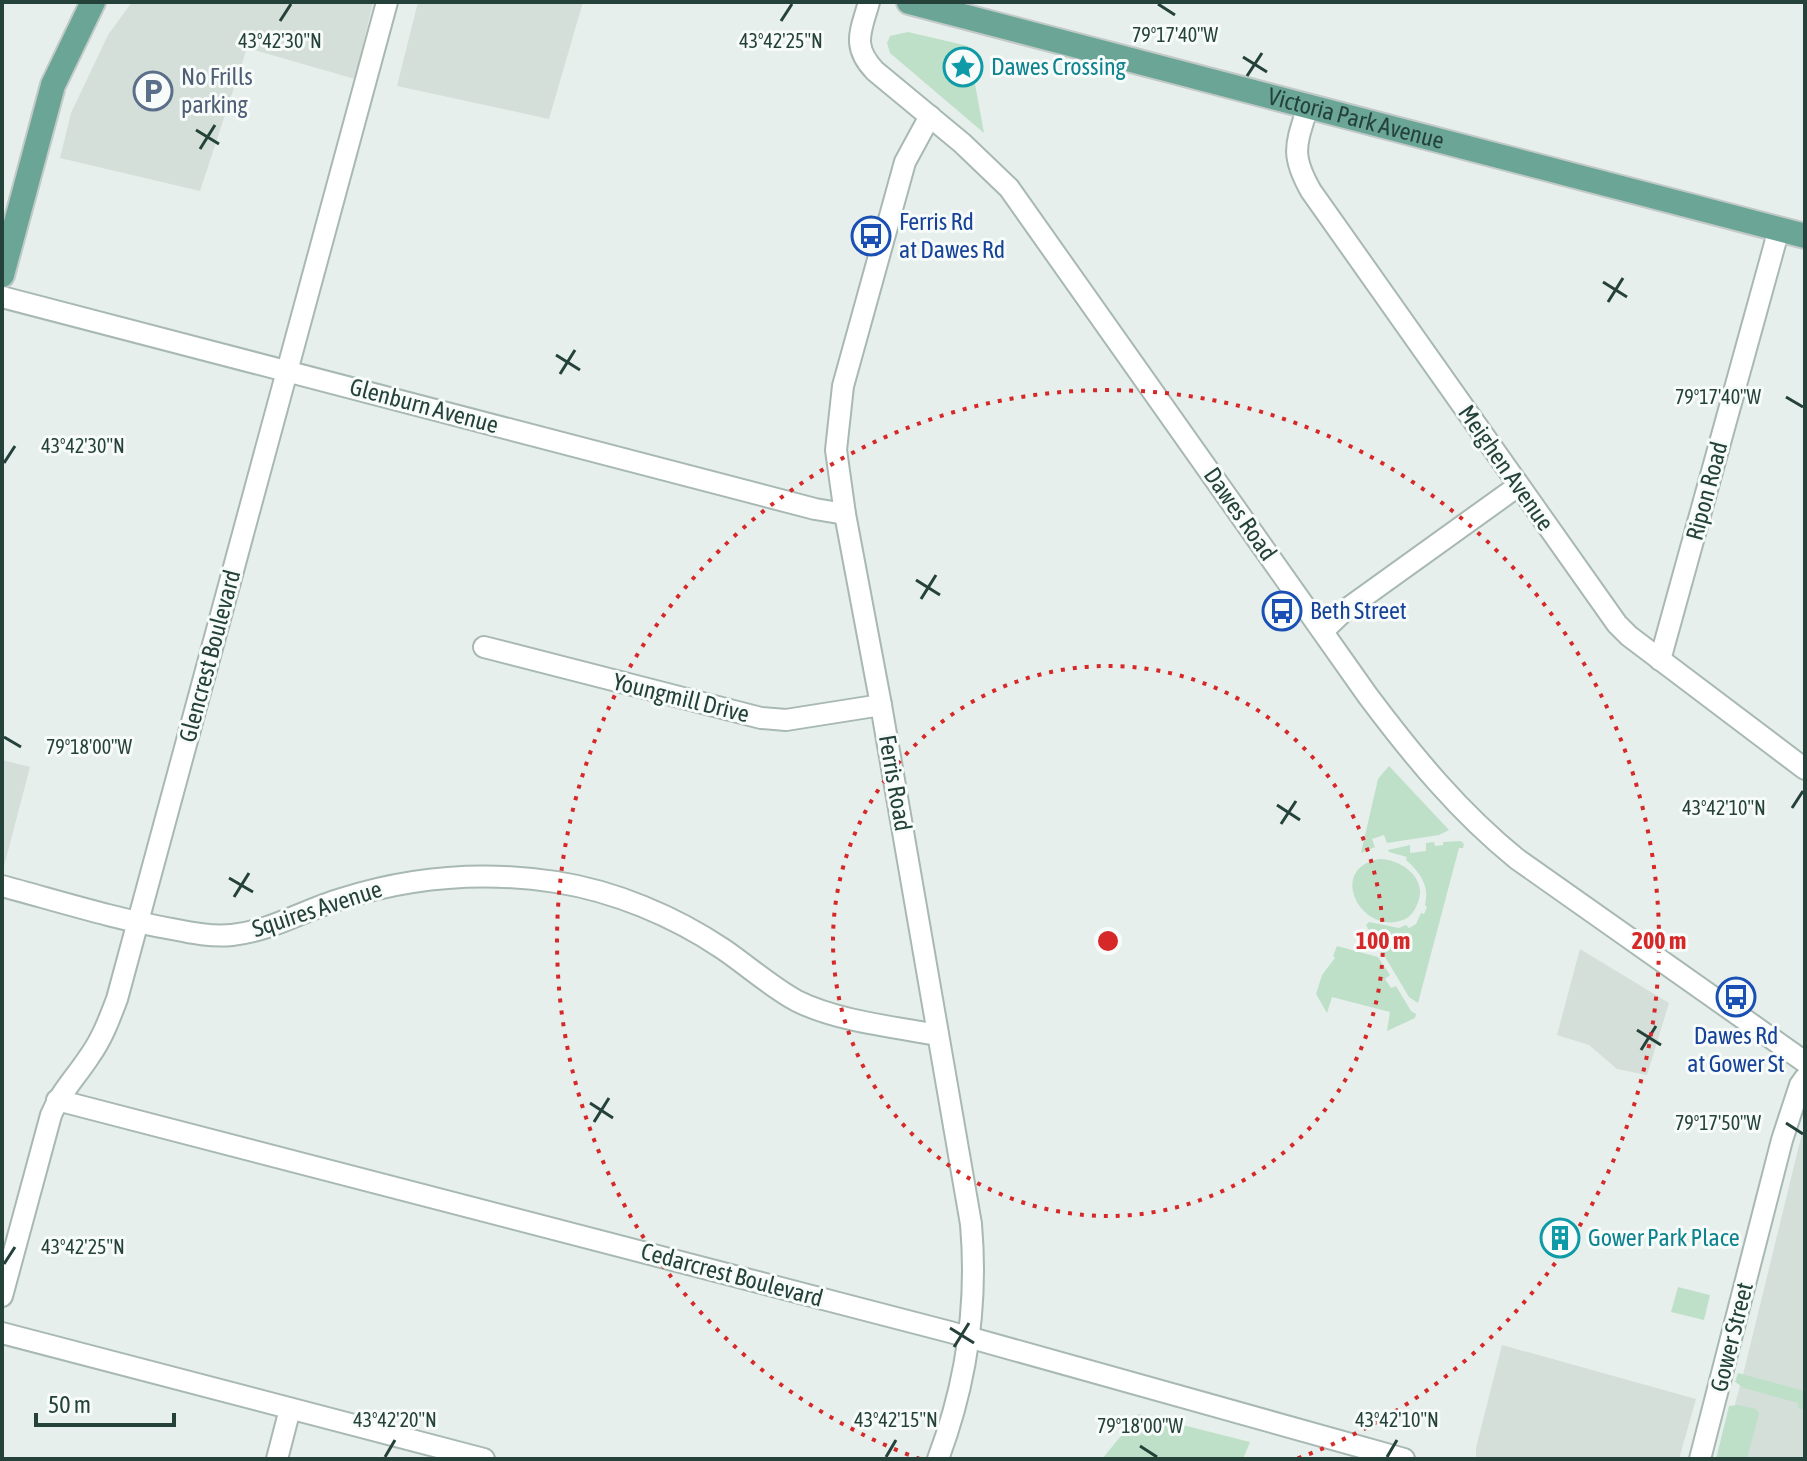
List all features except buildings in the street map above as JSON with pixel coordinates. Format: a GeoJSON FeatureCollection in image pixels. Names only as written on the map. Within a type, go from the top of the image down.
{"type":"FeatureCollection","features":[{"type":"Feature","properties":{"kind":"main road"},"geometry":{"type":"LineString","coordinates":[[2,275],[53,85],[93,2]]}},
{"type":"Feature","properties":{"kind":"main road","name":"Victoria Park Avenue"},"geometry":{"type":"LineString","coordinates":[[909,2],[1805,236]]}},
{"type":"Feature","properties":{"kind":"street","name":"Glencrest Boulevard"},"geometry":{"type":"LineString","coordinates":[[2,1296],[46,1130],[57,1100],[107,1028],[387,2]]}},
{"type":"Feature","properties":{"kind":"street","name":"Dawes Road"},"geometry":{"type":"LineString","coordinates":[[869,2],[859,37],[863,56],[875,71],[988,166],[1009,188],[1416,760],[1486,834],[1585,908],[1805,1062]]}},
{"type":"Feature","properties":{"kind":"street","name":"Meighen Avenue"},"geometry":{"type":"LineString","coordinates":[[1308,106],[1296,155],[1311,191],[1617,624],[1805,769]]}},
{"type":"Feature","properties":{"kind":"street","name":"Ferris Road"},"geometry":{"type":"LineString","coordinates":[[930,116],[905,162],[843,386],[836,450],[971,1224],[973,1284],[970,1338],[954,1410],[938,1459]]}},
{"type":"Feature","properties":{"kind":"street","name":"Ripon Road"},"geometry":{"type":"LineString","coordinates":[[1660,660],[1779,229]]}},
{"type":"Feature","properties":{"kind":"street","name":"Glenburn Avenue"},"geometry":{"type":"LineString","coordinates":[[2,297],[815,509],[845,514]]}},
{"type":"Feature","properties":{"kind":"street"},"geometry":{"type":"LineString","coordinates":[[1323,631],[1344,611],[1518,486]]}},
{"type":"Feature","properties":{"kind":"street","name":"Youngmill Drive"},"geometry":{"type":"LineString","coordinates":[[484,647],[761,718],[786,720],[881,705]]}},
{"type":"Feature","properties":{"kind":"street","name":"Squires Avenue"},"geometry":{"type":"LineString","coordinates":[[2,886],[137,922],[206,935],[233,935],[270,926],[337,900],[398,884],[471,877],[513,877],[558,882],[605,894],[669,917],[808,1006],[938,1035]]}},
{"type":"Feature","properties":{"kind":"street","name":"Gower Street"},"geometry":{"type":"LineString","coordinates":[[1700,1459],[1782,1140],[1805,1078]]}},
{"type":"Feature","properties":{"kind":"street","name":"Cedarcrest Boulevard"},"geometry":{"type":"LineString","coordinates":[[57,1100],[970,1338],[1358,1453],[1404,1459]]}},
{"type":"Feature","properties":{"kind":"street"},"geometry":{"type":"LineString","coordinates":[[2,1333],[484,1459]]}},
{"type":"Feature","properties":{"kind":"street"},"geometry":{"type":"LineString","coordinates":[[277,1459],[290,1409]]}},
{"type":"Feature","properties":{"kind":"shaded area","name":"No Frills parking"},"geometry":{"type":"Polygon","coordinates":[[[132,2],[373,2],[355,79],[247,48],[200,191],[60,158],[71,113],[108,35],[132,2]]]}},
{"type":"Feature","properties":{"kind":"shaded area"},"geometry":{"type":"Polygon","coordinates":[[[418,2],[583,2],[549,119],[397,86],[418,2]]]}},
{"type":"Feature","properties":{"kind":"shaded area"},"geometry":{"type":"Polygon","coordinates":[[[2,760],[30,767],[3,870],[2,870],[2,760]]]}},
{"type":"Feature","properties":{"kind":"shaded area"},"geometry":{"type":"Polygon","coordinates":[[[1580,949],[1669,1003],[1647,1075],[1617,1069],[1589,1045],[1557,1035],[1580,949]]]}},
{"type":"Feature","properties":{"kind":"shaded area"},"geometry":{"type":"Polygon","coordinates":[[[1805,1121],[1805,1459],[1720,1459],[1743,1375],[1805,1121]]]}},
{"type":"Feature","properties":{"kind":"shaded area"},"geometry":{"type":"Polygon","coordinates":[[[1502,1345],[1696,1399],[1679,1459],[1476,1459],[1476,1448],[1502,1345]]]}},
{"type":"Feature","properties":{"kind":"green space"},"geometry":{"type":"Polygon","coordinates":[[[908,32],[968,46],[984,133],[890,53],[887,43],[890,36],[908,32]]]}},
{"type":"Feature","properties":{"kind":"green space"},"geometry":{"type":"Polygon","coordinates":[[[1389,766],[1449,830],[1439,835],[1387,843],[1384,835],[1372,839],[1375,847],[1361,853],[1378,779],[1389,766]]]}},
{"type":"Feature","properties":{"kind":"green space"},"geometry":{"type":"Polygon","coordinates":[[[1461,841],[1463,848],[1459,848],[1418,1003],[1409,997],[1366,925],[1369,922],[1399,928],[1406,925],[1409,928],[1416,924],[1427,907],[1425,886],[1406,860],[1407,857],[1388,850],[1410,845],[1410,853],[1426,851],[1426,843],[1434,842],[1435,846],[1443,845],[1443,842],[1461,841]]]}},
{"type":"Feature","properties":{"kind":"green space"},"geometry":{"type":"Polygon","coordinates":[[[1379,859],[1405,867],[1417,880],[1420,897],[1414,911],[1405,919],[1388,922],[1374,919],[1356,899],[1352,887],[1355,875],[1363,865],[1379,859]]]}},
{"type":"Feature","properties":{"kind":"green space"},"geometry":{"type":"Polygon","coordinates":[[[1337,946],[1378,957],[1390,975],[1385,979],[1391,988],[1396,986],[1416,1014],[1415,1018],[1387,1031],[1390,1012],[1332,997],[1327,1013],[1316,994],[1322,975],[1335,958],[1337,946]]]}},
{"type":"Feature","properties":{"kind":"green space"},"geometry":{"type":"Polygon","coordinates":[[[1678,1287],[1710,1295],[1704,1320],[1671,1312],[1678,1287]]]}},
{"type":"Feature","properties":{"kind":"green space"},"geometry":{"type":"Polygon","coordinates":[[[1738,1373],[1805,1391],[1805,1410],[1798,1408],[1798,1403],[1744,1388],[1735,1382],[1738,1373]]]}},
{"type":"Feature","properties":{"kind":"green space"},"geometry":{"type":"Polygon","coordinates":[[[1729,1406],[1756,1409],[1759,1414],[1747,1459],[1716,1459],[1729,1406]]]}},
{"type":"Feature","properties":{"kind":"green space"},"geometry":{"type":"Polygon","coordinates":[[[1139,1414],[1250,1442],[1243,1459],[1102,1459],[1139,1414]]]}},
{"type":"Feature","properties":{"kind":"place","name":"Dawes Crossing"},"geometry":{"type":"Point","coordinates":[963,67]}},
{"type":"Feature","properties":{"kind":"place","name":"No Frills parking"},"geometry":{"type":"Point","coordinates":[153,91]}},
{"type":"Feature","properties":{"kind":"place","name":"Ferris Rd at Dawes Rd"},"geometry":{"type":"Point","coordinates":[871,236]}},
{"type":"Feature","properties":{"kind":"place","name":"Beth Street"},"geometry":{"type":"Point","coordinates":[1282,611]}},
{"type":"Feature","properties":{"kind":"place","name":"Dawes Rd at Gower St"},"geometry":{"type":"Point","coordinates":[1736,997]}},
{"type":"Feature","properties":{"kind":"place","name":"Gower Park Place"},"geometry":{"type":"Point","coordinates":[1560,1238]}}]}
